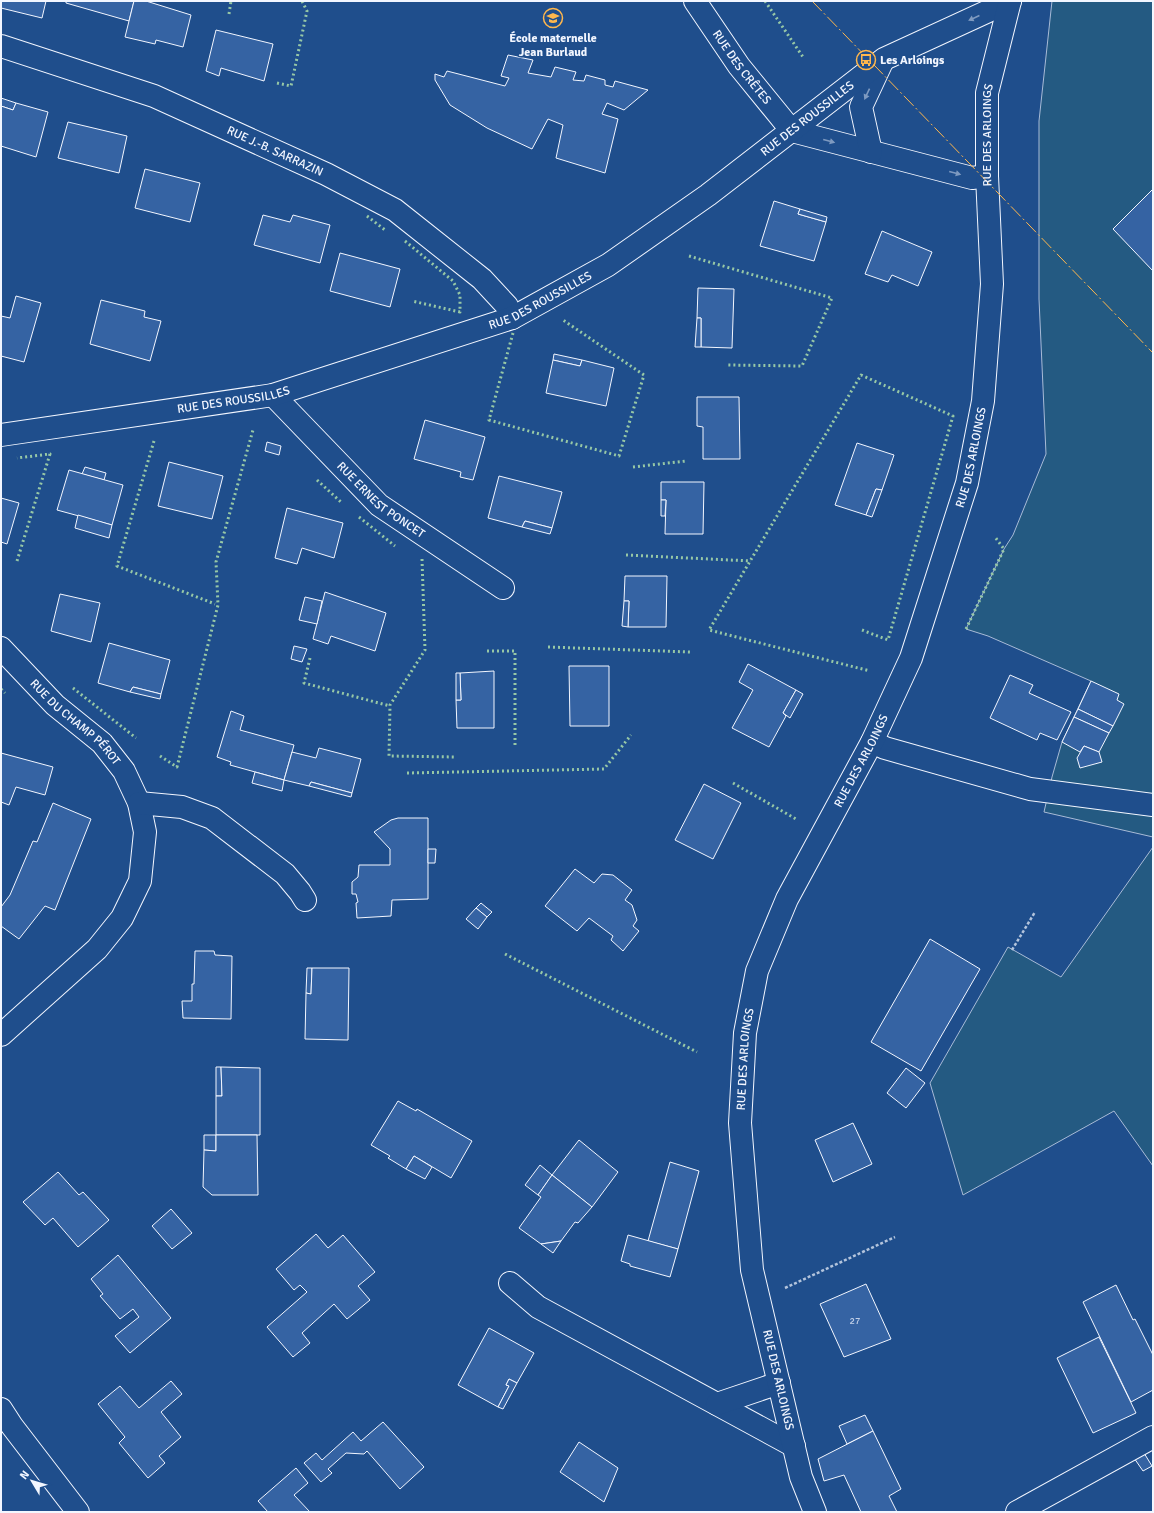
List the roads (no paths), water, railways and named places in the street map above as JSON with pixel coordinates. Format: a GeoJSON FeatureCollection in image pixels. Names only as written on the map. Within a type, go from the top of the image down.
{"type":"FeatureCollection","features":[{"type":"Feature","properties":{"kind":"street","name":"RUE DES CRÊTES"},"geometry":{"type":"LineString","coordinates":[[696,1],[739,66],[792,131]]}},
{"type":"Feature","properties":{"kind":"street","name":"RUE DES ROUSSILLES"},"geometry":{"type":"LineString","coordinates":[[1,434],[273,395],[512,318],[608,265],[708,195],[884,59],[1010,1]]}},
{"type":"Feature","properties":{"kind":"street","name":"RUE DES ARLOINGS"},"geometry":{"type":"LineString","coordinates":[[815,1512],[801,1477],[752,1270],[740,1123],[744,1033],[757,971],[787,899],[872,742],[911,658],[968,476],[983,401],[992,284],[987,176],[987,92],[1010,1]]}},
{"type":"Feature","properties":{"kind":"street","name":"RUE J.-B. SARRAZIN"},"geometry":{"type":"LineString","coordinates":[[1,46],[154,96],[326,174],[394,210],[482,279],[507,306],[512,318]]}},
{"type":"Feature","properties":{"kind":"street"},"geometry":{"type":"LineString","coordinates":[[871,152],[861,108],[884,59]]}},
{"type":"Feature","properties":{"kind":"street"},"geometry":{"type":"LineString","coordinates":[[792,131],[972,178],[987,176]]}},
{"type":"Feature","properties":{"kind":"street","name":"RUE ERNEST PONCET"},"geometry":{"type":"LineString","coordinates":[[273,395],[379,505],[503,588]]}},
{"type":"Feature","properties":{"kind":"street","name":"RUE DU CHAMP PÉROT"},"geometry":{"type":"LineString","coordinates":[[1,648],[55,705],[102,743],[124,771],[138,803],[145,832],[140,881],[122,918],[98,949],[1,1035]]}},
{"type":"Feature","properties":{"kind":"street"},"geometry":{"type":"LineString","coordinates":[[872,742],[885,748],[1030,788],[1153,805]]}},
{"type":"Feature","properties":{"kind":"street"},"geometry":{"type":"LineString","coordinates":[[138,803],[182,807],[212,818],[285,874],[305,900]]}},
{"type":"Feature","properties":{"kind":"street"},"geometry":{"type":"LineString","coordinates":[[510,1283],[538,1307],[794,1446]]}},
{"type":"Feature","properties":{"kind":"street"},"geometry":{"type":"LineString","coordinates":[[717,1404],[779,1383]]}},
{"type":"Feature","properties":{"kind":"street"},"geometry":{"type":"LineString","coordinates":[[1,1409],[12,1426],[78,1512]]}},
{"type":"Feature","properties":{"kind":"street"},"geometry":{"type":"LineString","coordinates":[[1017,1512],[1153,1437]]}},
{"type":"Feature","properties":{"kind":"place","name":"École maternelle Jean Burlaud"},"geometry":{"type":"Point","coordinates":[553,18]}},
{"type":"Feature","properties":{"kind":"place","name":"Les Arloings"},"geometry":{"type":"Point","coordinates":[866,60]}}]}
